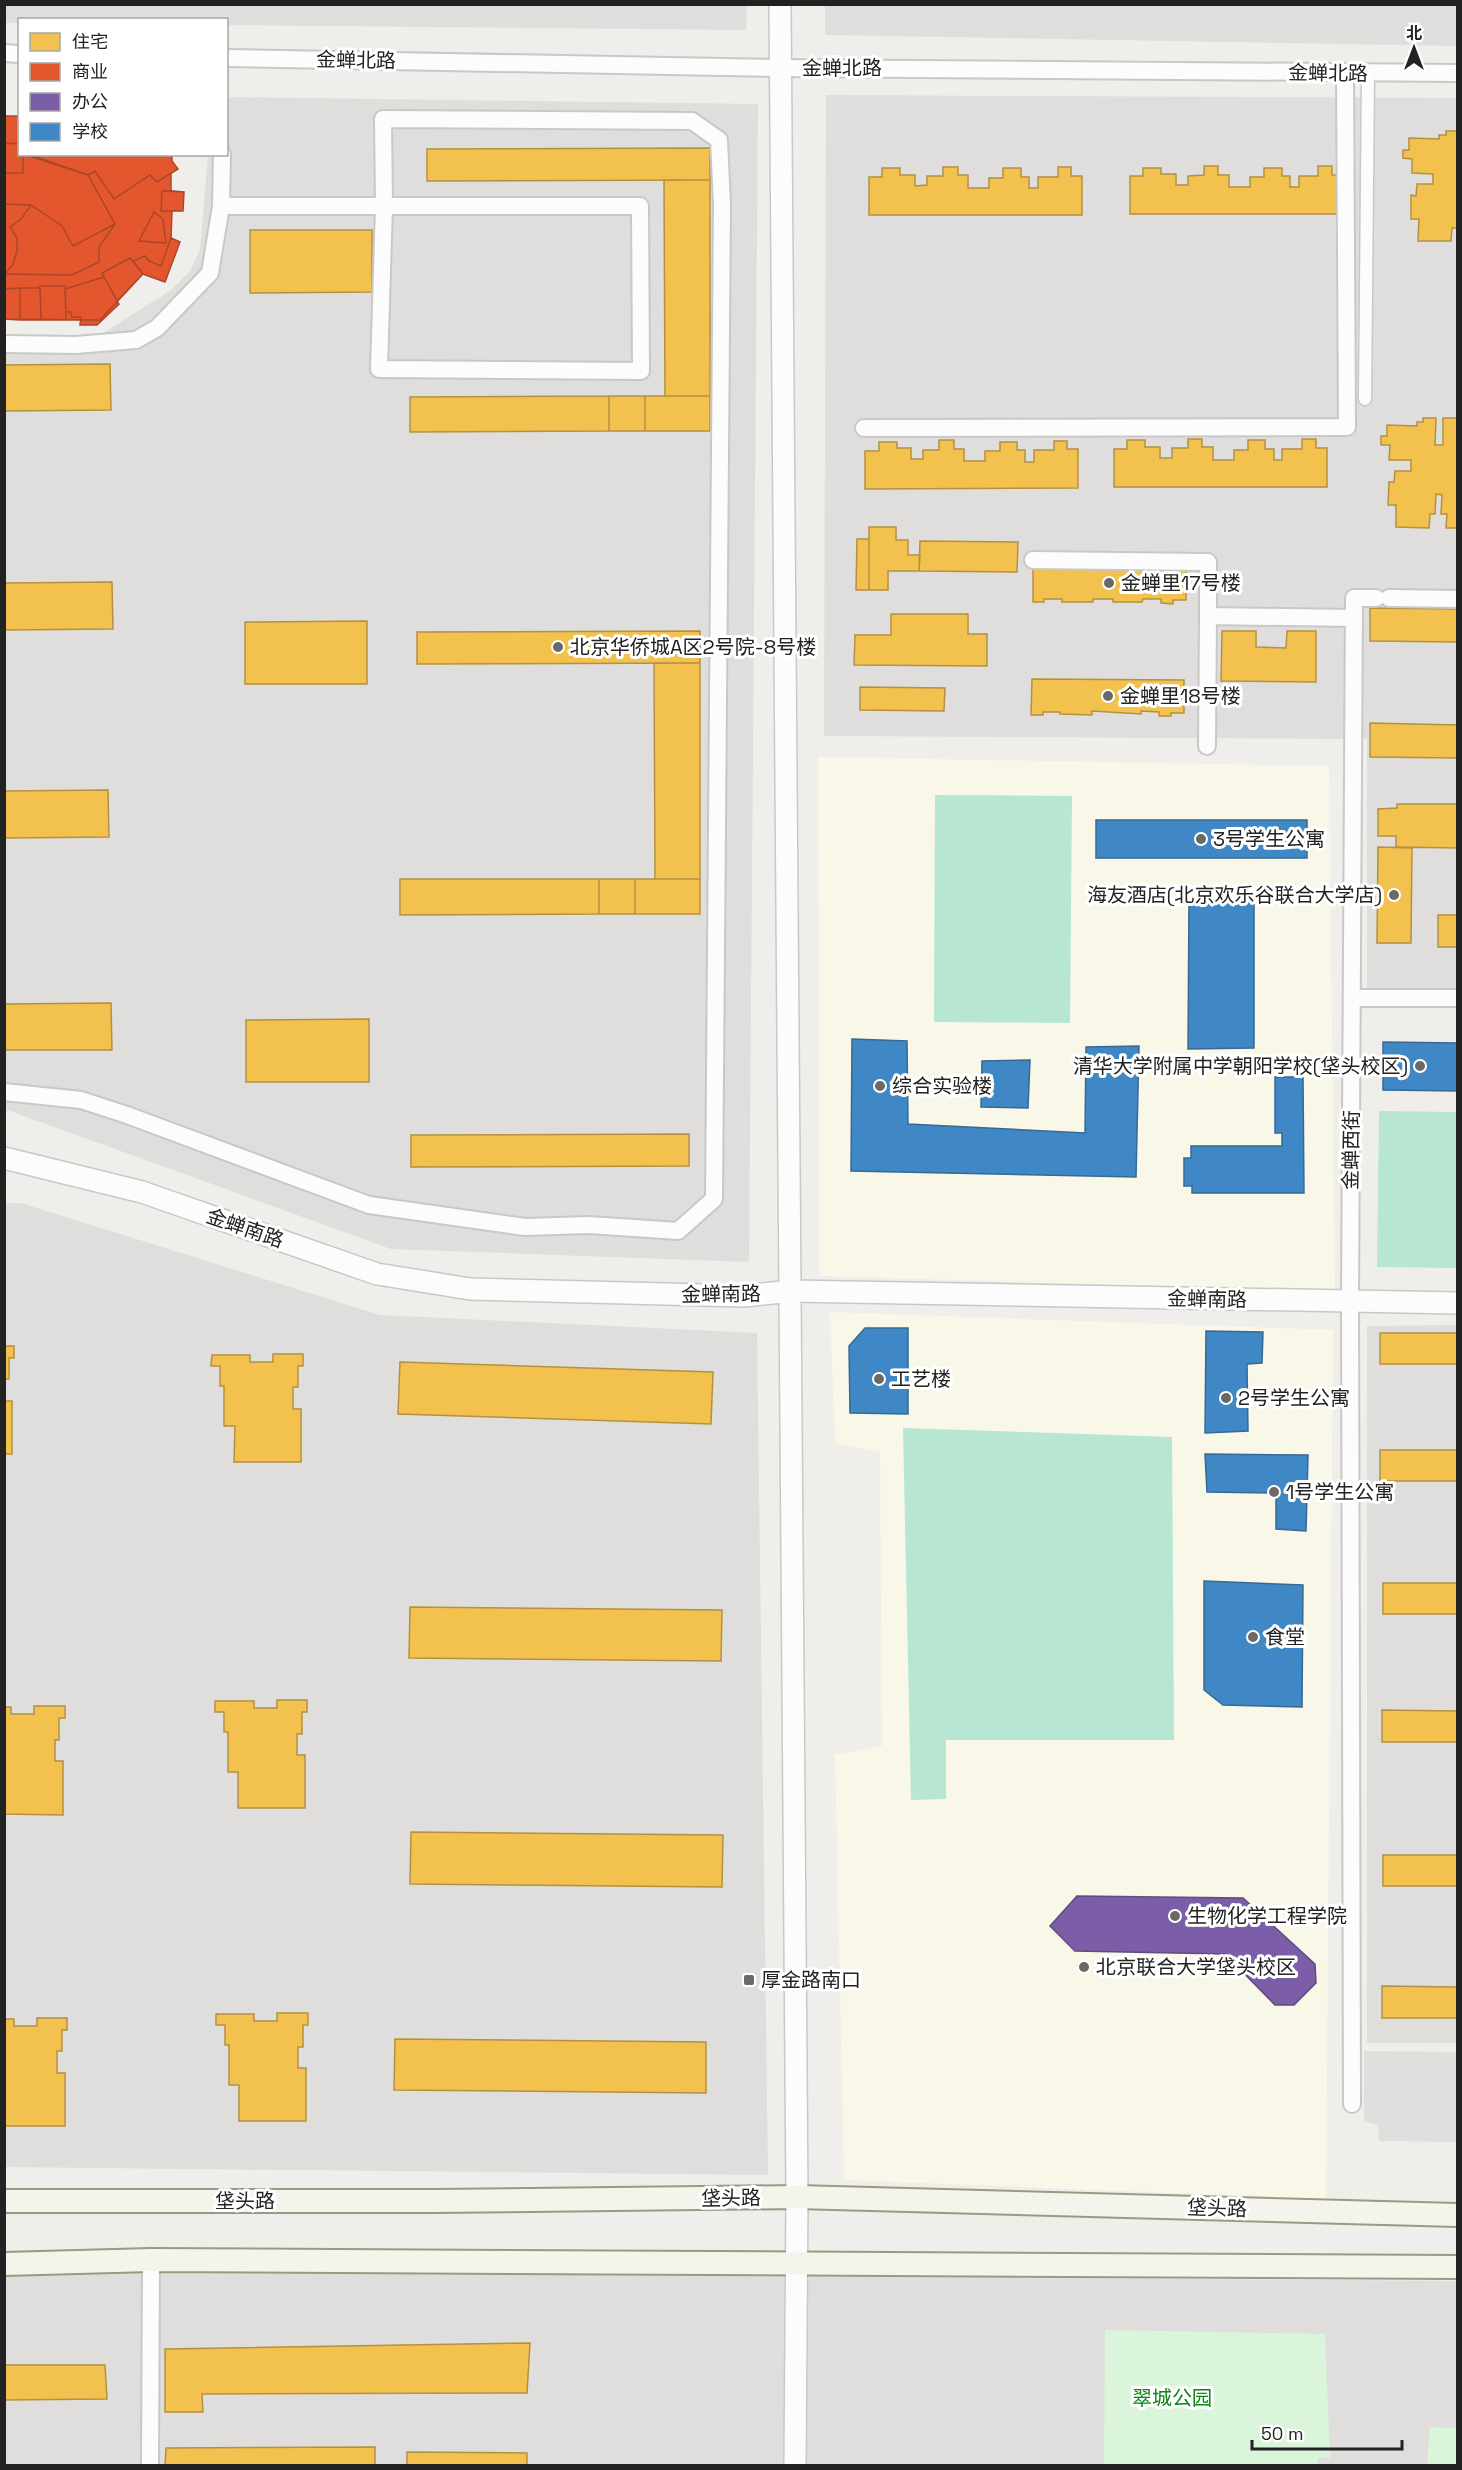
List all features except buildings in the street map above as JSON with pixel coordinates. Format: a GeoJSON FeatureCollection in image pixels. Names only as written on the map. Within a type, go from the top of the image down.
{"type":"FeatureCollection","features":[{"type":"Feature","properties":{"kind":"main road","name":"垡头路"},"geometry":{"type":"LineString","coordinates":[[4,2201],[432,2201],[797,2197],[1458,2215]]}},
{"type":"Feature","properties":{"kind":"main road"},"geometry":{"type":"LineString","coordinates":[[4,2264],[151,2260],[1458,2267]]}},
{"type":"Feature","properties":{"kind":"street"},"geometry":{"type":"LineString","coordinates":[[780,4],[797,2197],[795,2466]]}},
{"type":"Feature","properties":{"kind":"street","name":"金蝉北路"},"geometry":{"type":"LineString","coordinates":[[228,58],[780,68],[1458,73]]}},
{"type":"Feature","properties":{"kind":"street"},"geometry":{"type":"LineString","coordinates":[[864,428],[1347,427],[1345,73]]}},
{"type":"Feature","properties":{"kind":"street"},"geometry":{"type":"LineString","coordinates":[[1365,399],[1368,74]]}},
{"type":"Feature","properties":{"kind":"street"},"geometry":{"type":"LineString","coordinates":[[4,1092],[81,1100],[369,1205],[525,1227],[589,1225],[678,1231],[714,1198],[722,204],[719,140],[692,121],[383,119],[384,206],[379,369],[641,371],[640,206],[384,206],[221,206]]}},
{"type":"Feature","properties":{"kind":"street"},"geometry":{"type":"LineString","coordinates":[[4,344],[76,345],[136,340],[157,328],[210,273],[221,206],[222,156]]}},
{"type":"Feature","properties":{"kind":"street"},"geometry":{"type":"LineString","coordinates":[[1033,560],[1208,562],[1207,746]]}},
{"type":"Feature","properties":{"kind":"street"},"geometry":{"type":"LineString","coordinates":[[1208,615],[1354,618],[1354,598],[1458,599]]}},
{"type":"Feature","properties":{"kind":"street","name":"金蝉西街"},"geometry":{"type":"LineString","coordinates":[[1352,2104],[1350,1302],[1354,618]]}},
{"type":"Feature","properties":{"kind":"street"},"geometry":{"type":"LineString","coordinates":[[1353,998],[1458,998]]}},
{"type":"Feature","properties":{"kind":"street","name":"金蝉南路"},"geometry":{"type":"LineString","coordinates":[[4,1158],[142,1192],[359,1268],[389,1276],[470,1289],[744,1296],[791,1291],[1458,1303]]}},
{"type":"Feature","properties":{"kind":"street"},"geometry":{"type":"LineString","coordinates":[[150,2466],[151,2260]]}},
{"type":"Feature","properties":{"kind":"shaded area"},"geometry":{"type":"Polygon","coordinates":[[[5,4],[747,4],[746,30],[228,25],[228,18],[18,18],[18,23],[5,23],[5,4]]]}},
{"type":"Feature","properties":{"kind":"shaded area"},"geometry":{"type":"Polygon","coordinates":[[[1457,4],[1457,9],[1272,6],[1272,5],[1457,4]]]}},
{"type":"Feature","properties":{"kind":"shaded area"},"geometry":{"type":"Polygon","coordinates":[[[825,5],[1457,5],[1457,46],[825,35],[825,5]]]}},
{"type":"Feature","properties":{"kind":"shaded area"},"geometry":{"type":"Polygon","coordinates":[[[826,95],[1457,98],[1457,989],[1367,989],[1367,739],[824,736],[826,95]]]}},
{"type":"Feature","properties":{"kind":"shaded area"},"geometry":{"type":"Polygon","coordinates":[[[228,97],[758,104],[749,1262],[391,1249],[5,1111],[4,335],[100,335],[171,290],[190,271],[200,249],[208,156],[228,156],[228,97]]]}},
{"type":"Feature","properties":{"kind":"shaded area"},"geometry":{"type":"Polygon","coordinates":[[[818,757],[1329,766],[1335,1291],[819,1276],[818,757]]]}},
{"type":"Feature","properties":{"kind":"shaded area"},"geometry":{"type":"Polygon","coordinates":[[[1387,774],[1457,774],[1457,798],[1387,798],[1387,774]]]}},
{"type":"Feature","properties":{"kind":"shaded area"},"geometry":{"type":"Polygon","coordinates":[[[5,1203],[21,1203],[380,1315],[757,1333],[768,2175],[5,2167],[5,1203]]]}},
{"type":"Feature","properties":{"kind":"shaded area","name":"北京联合大学垡头校区"},"geometry":{"type":"Polygon","coordinates":[[[830,1312],[1333,1330],[1326,2199],[844,2180],[835,1755],[882,1746],[880,1452],[835,1444],[830,1312]]]}},
{"type":"Feature","properties":{"kind":"shaded area"},"geometry":{"type":"Polygon","coordinates":[[[1457,1325],[1457,2043],[1367,2043],[1367,1326],[1457,1325]]]}},
{"type":"Feature","properties":{"kind":"shaded area"},"geometry":{"type":"Polygon","coordinates":[[[1364,2051],[1457,2052],[1457,2142],[1379,2141],[1378,2125],[1364,2121],[1364,2051]]]}},
{"type":"Feature","properties":{"kind":"shaded area"},"geometry":{"type":"Polygon","coordinates":[[[4,2270],[1457,2281],[1457,2465],[5,2465],[4,2270]]]}},
{"type":"Feature","properties":{"kind":"green space"},"geometry":{"type":"Polygon","coordinates":[[[935,795],[1072,796],[1070,1023],[934,1022],[935,795]]]}},
{"type":"Feature","properties":{"kind":"green space"},"geometry":{"type":"Polygon","coordinates":[[[1379,1111],[1457,1112],[1457,1268],[1377,1267],[1379,1111]]]}},
{"type":"Feature","properties":{"kind":"green space"},"geometry":{"type":"Polygon","coordinates":[[[903,1428],[1172,1437],[1174,1740],[946,1740],[946,1799],[911,1800],[903,1428]]]}},
{"type":"Feature","properties":{"kind":"green space","name":"翠城公园"},"geometry":{"type":"Polygon","coordinates":[[[1105,2330],[1325,2334],[1330,2458],[1318,2458],[1318,2466],[1104,2465],[1105,2330]]]}},
{"type":"Feature","properties":{"kind":"green space"},"geometry":{"type":"Polygon","coordinates":[[[1430,2427],[1457,2428],[1457,2465],[1427,2465],[1430,2427]]]}},
{"type":"Feature","properties":{"kind":"place","name":"金蝉里17号楼"},"geometry":{"type":"Point","coordinates":[1109,583]}},
{"type":"Feature","properties":{"kind":"place","name":"北京华侨城A区2号院-8号楼"},"geometry":{"type":"Point","coordinates":[558,647]}},
{"type":"Feature","properties":{"kind":"place","name":"金蝉里18号楼"},"geometry":{"type":"Point","coordinates":[1108,696]}},
{"type":"Feature","properties":{"kind":"place","name":"3号学生公寓"},"geometry":{"type":"Point","coordinates":[1201,839]}},
{"type":"Feature","properties":{"kind":"place","name":"海友酒店(北京欢乐谷联合大学店)"},"geometry":{"type":"Point","coordinates":[1394,895]}},
{"type":"Feature","properties":{"kind":"place","name":"清华大学附属中学朝阳学校(垡头校区)"},"geometry":{"type":"Point","coordinates":[1420,1066]}},
{"type":"Feature","properties":{"kind":"place","name":"综合实验楼"},"geometry":{"type":"Point","coordinates":[880,1086]}},
{"type":"Feature","properties":{"kind":"place","name":"工艺楼"},"geometry":{"type":"Point","coordinates":[879,1379]}},
{"type":"Feature","properties":{"kind":"place","name":"2号学生公寓"},"geometry":{"type":"Point","coordinates":[1226,1398]}},
{"type":"Feature","properties":{"kind":"place","name":"1号学生公寓"},"geometry":{"type":"Point","coordinates":[1274,1492]}},
{"type":"Feature","properties":{"kind":"place","name":"食堂"},"geometry":{"type":"Point","coordinates":[1253,1637]}},
{"type":"Feature","properties":{"kind":"place","name":"生物化学工程学院"},"geometry":{"type":"Point","coordinates":[1175,1916]}},
{"type":"Feature","properties":{"kind":"place","name":"北京联合大学垡头校区"},"geometry":{"type":"Point","coordinates":[1084,1967]}},
{"type":"Feature","properties":{"kind":"place","name":"厚金路南口"},"geometry":{"type":"Point","coordinates":[749,1980]}}]}
